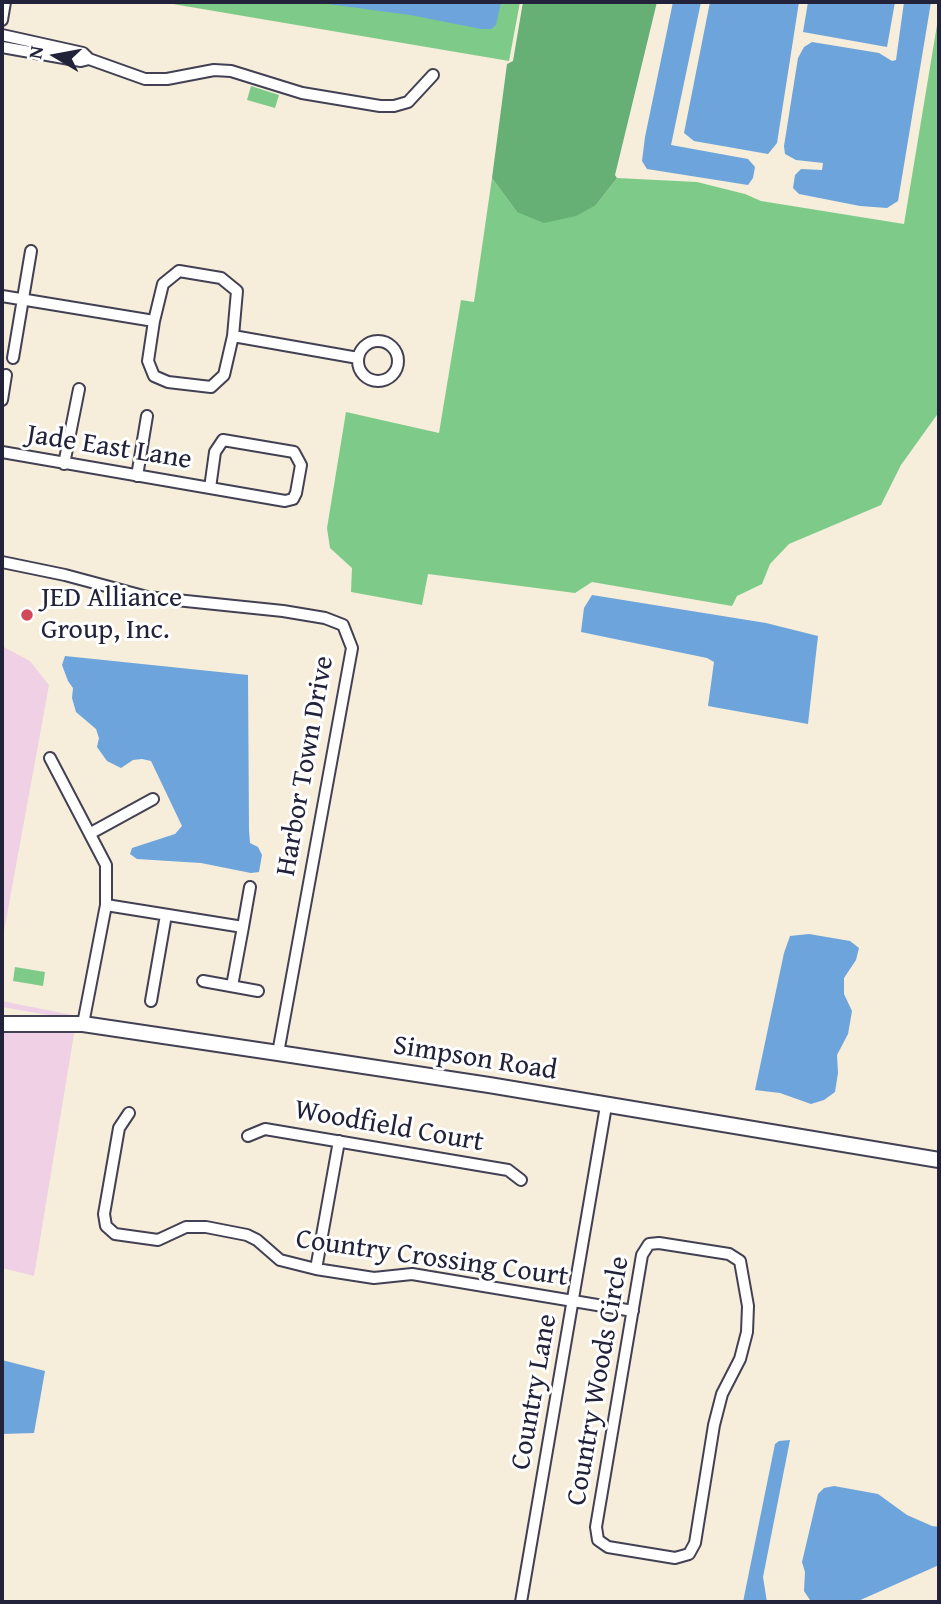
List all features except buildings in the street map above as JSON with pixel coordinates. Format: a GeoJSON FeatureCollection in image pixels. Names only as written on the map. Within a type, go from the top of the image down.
{"type":"FeatureCollection","features":[{"type":"Feature","properties":{"kind":"main road","name":"Simpson Road"},"geometry":{"type":"LineString","coordinates":[[2,1024],[83,1024],[489,1085],[939,1160]]}},
{"type":"Feature","properties":{"kind":"street"},"geometry":{"type":"LineString","coordinates":[[2,20],[5,2]]}},
{"type":"Feature","properties":{"kind":"street"},"geometry":{"type":"LineString","coordinates":[[2,35],[83,53],[89,59],[145,79],[167,79],[214,70],[231,71],[302,93],[380,106],[408,102],[433,75]]}},
{"type":"Feature","properties":{"kind":"street"},"geometry":{"type":"LineString","coordinates":[[2,47],[81,61],[89,59]]}},
{"type":"Feature","properties":{"kind":"street"},"geometry":{"type":"LineString","coordinates":[[13,358],[31,251]]}},
{"type":"Feature","properties":{"kind":"street"},"geometry":{"type":"LineString","coordinates":[[180,271],[221,278],[237,291],[233,336],[224,376],[211,387],[168,382],[154,376],[148,360],[154,321],[163,284],[180,271]]}},
{"type":"Feature","properties":{"kind":"street"},"geometry":{"type":"LineString","coordinates":[[2,296],[154,321]]}},
{"type":"Feature","properties":{"kind":"street"},"geometry":{"type":"LineString","coordinates":[[233,336],[358,358]]}},
{"type":"Feature","properties":{"kind":"street","name":"Jade East Lane"},"geometry":{"type":"LineString","coordinates":[[2,400],[6,375]]}},
{"type":"Feature","properties":{"kind":"street"},"geometry":{"type":"LineString","coordinates":[[64,464],[79,389]]}},
{"type":"Feature","properties":{"kind":"street"},"geometry":{"type":"LineString","coordinates":[[137,476],[147,416]]}},
{"type":"Feature","properties":{"kind":"street","name":"Jade East Lane"},"geometry":{"type":"LineString","coordinates":[[2,453],[285,501],[293,499],[296,493],[301,465],[294,452],[223,440],[215,452],[210,488]]}},
{"type":"Feature","properties":{"kind":"street","name":"Harbor Town Drive"},"geometry":{"type":"LineString","coordinates":[[2,562],[65,575],[147,597],[283,611],[325,618],[343,625],[352,648],[278,1053]]}},
{"type":"Feature","properties":{"kind":"street"},"geometry":{"type":"LineString","coordinates":[[50,758],[107,865],[106,905],[83,1024]]}},
{"type":"Feature","properties":{"kind":"street"},"geometry":{"type":"LineString","coordinates":[[91,833],[153,799]]}},
{"type":"Feature","properties":{"kind":"street"},"geometry":{"type":"LineString","coordinates":[[232,986],[250,887]]}},
{"type":"Feature","properties":{"kind":"street"},"geometry":{"type":"LineString","coordinates":[[106,905],[243,927]]}},
{"type":"Feature","properties":{"kind":"street"},"geometry":{"type":"LineString","coordinates":[[151,1001],[166,915]]}},
{"type":"Feature","properties":{"kind":"street"},"geometry":{"type":"LineString","coordinates":[[203,981],[258,991]]}},
{"type":"Feature","properties":{"kind":"street","name":"Country Lane"},"geometry":{"type":"LineString","coordinates":[[522,1602],[606,1106]]}},
{"type":"Feature","properties":{"kind":"street","name":"Country Crossing Court"},"geometry":{"type":"LineString","coordinates":[[129,1113],[119,1128],[104,1214],[109,1230],[123,1237],[150,1241],[165,1238],[186,1227],[206,1227],[247,1235],[280,1260],[316,1269],[374,1278],[412,1274],[632,1311]]}},
{"type":"Feature","properties":{"kind":"street","name":"Woodfield Court"},"geometry":{"type":"LineString","coordinates":[[248,1136],[265,1129],[508,1170],[521,1180]]}},
{"type":"Feature","properties":{"kind":"street"},"geometry":{"type":"LineString","coordinates":[[316,1269],[339,1141]]}},
{"type":"Feature","properties":{"kind":"street","name":"Country Woods Circle"},"geometry":{"type":"LineString","coordinates":[[659,1243],[729,1254],[740,1261],[748,1306],[747,1332],[740,1359],[722,1394],[713,1425],[695,1543],[689,1554],[675,1558],[608,1547],[598,1540],[596,1527],[632,1311],[642,1255],[649,1244],[659,1243]]}},
{"type":"Feature","properties":{"kind":"shaded area"},"geometry":{"type":"Polygon","coordinates":[[[2,646],[30,661],[49,685],[2,942],[2,646]]]}},
{"type":"Feature","properties":{"kind":"shaded area"},"geometry":{"type":"Polygon","coordinates":[[[2,1001],[77,1016],[77,1020],[2,1007],[2,1001]]]}},
{"type":"Feature","properties":{"kind":"shaded area"},"geometry":{"type":"Polygon","coordinates":[[[2,1015],[75,1028],[34,1276],[2,1268],[2,1015]]]}},
{"type":"Feature","properties":{"kind":"green space"},"geometry":{"type":"Polygon","coordinates":[[[161,2],[520,2],[509,61],[161,2]]]}},
{"type":"Feature","properties":{"kind":"green space"},"geometry":{"type":"Polygon","coordinates":[[[523,2],[657,2],[615,175],[617,178],[596,205],[576,216],[544,223],[517,212],[492,178],[507,64],[513,61],[523,2]]]}},
{"type":"Feature","properties":{"kind":"green space"},"geometry":{"type":"Polygon","coordinates":[[[939,13],[939,412],[901,465],[881,505],[789,544],[770,564],[762,584],[737,596],[732,606],[592,582],[575,593],[428,574],[422,605],[351,592],[352,568],[330,548],[327,528],[346,412],[439,433],[461,300],[474,302],[492,178],[517,212],[596,205],[617,178],[697,182],[745,194],[761,201],[904,224],[939,13]]]}},
{"type":"Feature","properties":{"kind":"green space"},"geometry":{"type":"Polygon","coordinates":[[[251,86],[279,95],[275,108],[247,100],[251,86]]]}},
{"type":"Feature","properties":{"kind":"green space"},"geometry":{"type":"Polygon","coordinates":[[[15,967],[45,972],[43,986],[13,981],[15,967]]]}},
{"type":"Feature","properties":{"kind":"water"},"geometry":{"type":"Polygon","coordinates":[[[313,2],[501,2],[496,25],[491,29],[481,29],[410,15],[313,2]]]}},
{"type":"Feature","properties":{"kind":"water"},"geometry":{"type":"Polygon","coordinates":[[[673,2],[701,2],[671,145],[748,159],[755,167],[753,178],[748,185],[647,169],[642,161],[673,2]]]}},
{"type":"Feature","properties":{"kind":"water"},"geometry":{"type":"Polygon","coordinates":[[[710,2],[799,2],[777,143],[768,154],[694,141],[684,133],[710,2]]]}},
{"type":"Feature","properties":{"kind":"water"},"geometry":{"type":"Polygon","coordinates":[[[808,2],[895,2],[887,47],[803,32],[808,2]]]}},
{"type":"Feature","properties":{"kind":"water"},"geometry":{"type":"Polygon","coordinates":[[[904,2],[931,2],[898,201],[887,208],[860,206],[799,194],[793,188],[795,175],[801,169],[822,170],[823,163],[796,160],[785,154],[798,58],[804,47],[812,42],[879,53],[892,61],[896,60],[904,2]]]}},
{"type":"Feature","properties":{"kind":"water"},"geometry":{"type":"Polygon","coordinates":[[[592,595],[766,623],[818,636],[808,724],[708,706],[714,662],[707,658],[581,632],[584,608],[592,595]]]}},
{"type":"Feature","properties":{"kind":"water"},"geometry":{"type":"Polygon","coordinates":[[[65,656],[248,675],[249,830],[250,843],[258,847],[262,855],[259,872],[251,873],[201,863],[137,859],[130,854],[132,848],[175,834],[182,826],[151,761],[133,760],[121,768],[107,761],[97,747],[99,738],[96,729],[76,712],[72,698],[73,688],[62,665],[65,656]]]}},
{"type":"Feature","properties":{"kind":"water"},"geometry":{"type":"Polygon","coordinates":[[[809,934],[850,941],[859,948],[856,960],[844,978],[844,994],[852,1011],[848,1034],[837,1055],[835,1092],[824,1100],[811,1104],[780,1093],[755,1090],[784,953],[790,936],[809,934]]]}},
{"type":"Feature","properties":{"kind":"water"},"geometry":{"type":"Polygon","coordinates":[[[2,1360],[45,1371],[34,1433],[2,1434],[2,1360]]]}},
{"type":"Feature","properties":{"kind":"water"},"geometry":{"type":"Polygon","coordinates":[[[790,1440],[763,1577],[767,1602],[743,1602],[775,1444],[790,1440]]]}},
{"type":"Feature","properties":{"kind":"water"},"geometry":{"type":"Polygon","coordinates":[[[834,1486],[878,1494],[907,1515],[939,1527],[939,1565],[856,1602],[810,1600],[804,1591],[805,1572],[802,1562],[818,1494],[824,1488],[834,1486]]]}},
{"type":"Feature","properties":{"kind":"place","name":"JED Alliance Group, Inc."},"geometry":{"type":"Point","coordinates":[27,615]}}]}
